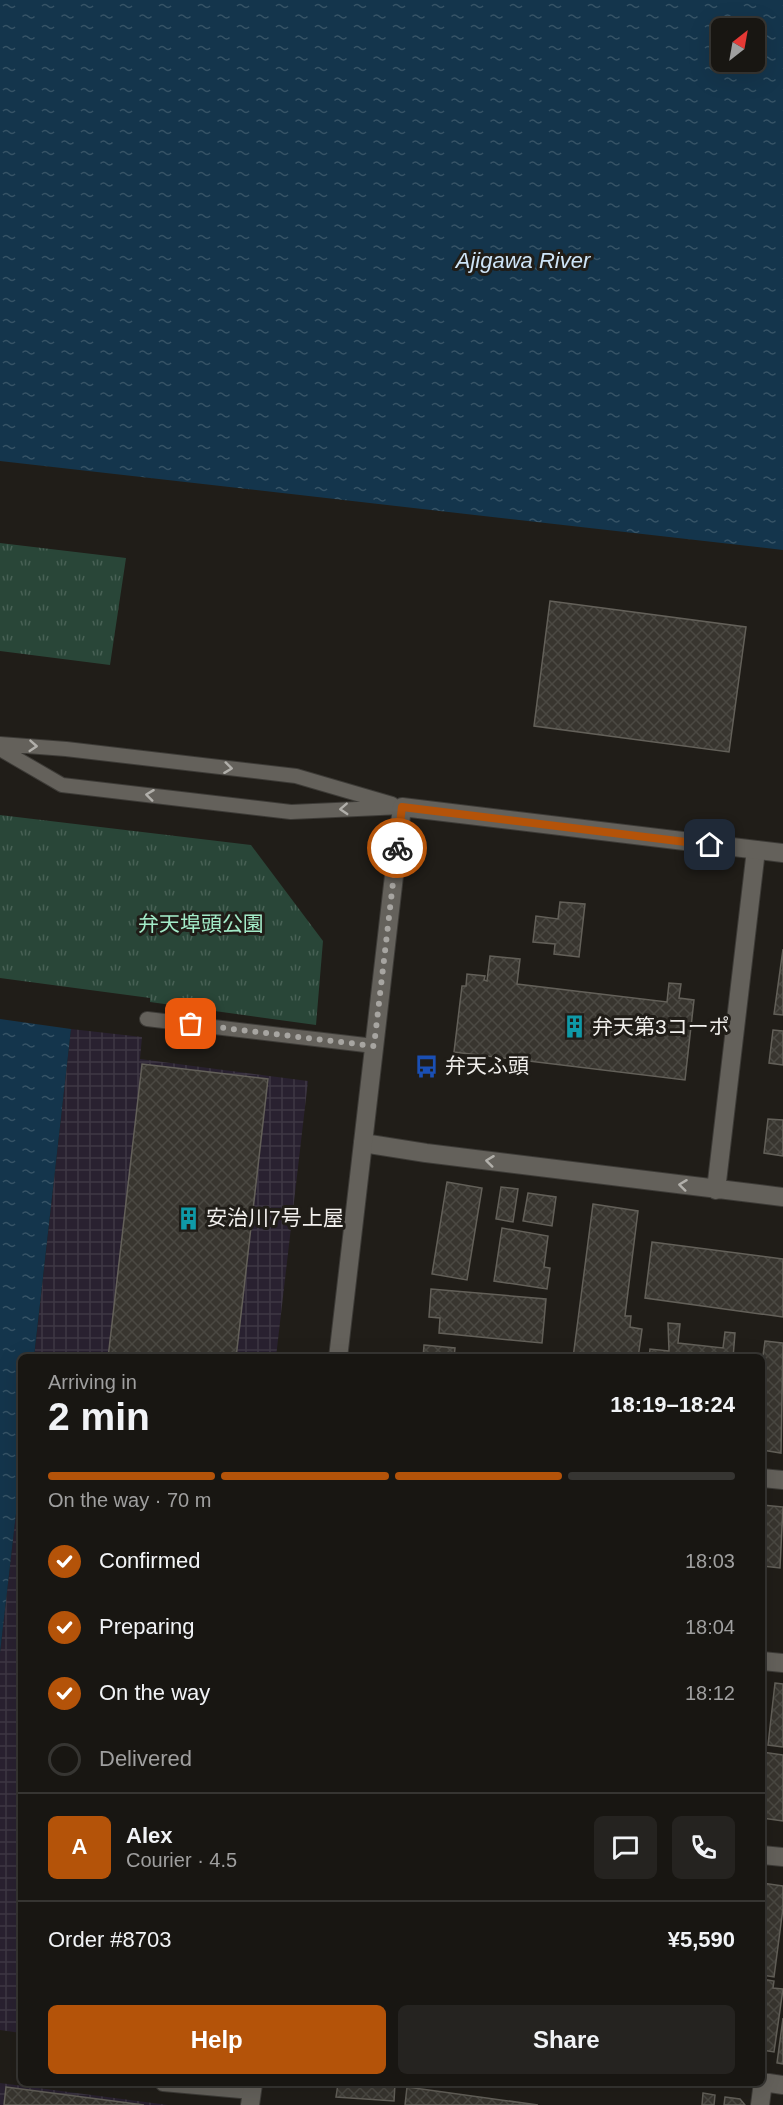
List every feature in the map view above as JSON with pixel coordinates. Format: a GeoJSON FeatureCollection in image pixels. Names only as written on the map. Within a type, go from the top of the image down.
{"type":"FeatureCollection","features":[{"type":"Feature","properties":{"kind":"street"},"geometry":{"type":"LineString","coordinates":[[338,1354],[402,807],[783,853]]}},
{"type":"Feature","properties":{"kind":"street"},"geometry":{"type":"LineString","coordinates":[[716,1190],[756,850]]}},
{"type":"Feature","properties":{"kind":"street"},"geometry":{"type":"LineString","coordinates":[[363,1143],[426,1154],[783,1197]]}},
{"type":"Feature","properties":{"kind":"street"},"geometry":{"type":"LineString","coordinates":[[765,1478],[783,1480]]}},
{"type":"Feature","properties":{"kind":"street"},"geometry":{"type":"LineString","coordinates":[[765,1661],[783,1663]]}},
{"type":"Feature","properties":{"kind":"street"},"geometry":{"type":"LineString","coordinates":[[765,1855],[783,1857]]}},
{"type":"Feature","properties":{"kind":"street"},"geometry":{"type":"LineString","coordinates":[[765,2082],[783,2085]]}},
{"type":"Feature","properties":{"kind":"street"},"geometry":{"type":"LineString","coordinates":[[760,2105],[762,2086]]}},
{"type":"Feature","properties":{"kind":"lane"},"geometry":{"type":"LineString","coordinates":[[0,744],[66,749],[296,776],[402,807]]}},
{"type":"Feature","properties":{"kind":"lane"},"geometry":{"type":"LineString","coordinates":[[0,749],[62,785],[291,812],[402,807]]}},
{"type":"Feature","properties":{"kind":"lane"},"geometry":{"type":"LineString","coordinates":[[147,1019],[374,1046]]}},
{"type":"Feature","properties":{"kind":"lane"},"geometry":{"type":"LineString","coordinates":[[181,2086],[252,2094]]}},
{"type":"Feature","properties":{"kind":"shaded area"},"geometry":{"type":"Polygon","coordinates":[[[71,1029],[142,1037],[140,1059],[308,1081],[276,1354],[34,1354],[71,1029]]]}},
{"type":"Feature","properties":{"kind":"shaded area"},"geometry":{"type":"Polygon","coordinates":[[[18,1496],[18,2033],[0,2030],[0,1653],[18,1496]]]}},
{"type":"Feature","properties":{"kind":"shaded area"},"geometry":{"type":"Polygon","coordinates":[[[0,2083],[168,2105],[0,2105],[0,2083]]]}},
{"type":"Feature","properties":{"kind":"green space"},"geometry":{"type":"Polygon","coordinates":[[[0,543],[126,558],[110,665],[0,651],[0,543]]]}},
{"type":"Feature","properties":{"kind":"green space","name":"弁天埠頭公園"},"geometry":{"type":"Polygon","coordinates":[[[0,815],[251,845],[323,941],[316,1025],[150,1002],[150,998],[0,978],[0,815]]]}},
{"type":"Feature","properties":{"kind":"water","name":"Ajigawa River"},"geometry":{"type":"Polygon","coordinates":[[[0,0],[783,0],[783,550],[0,461],[0,0]]]}},
{"type":"Feature","properties":{"kind":"water"},"geometry":{"type":"Polygon","coordinates":[[[0,1019],[71,1029],[34,1354],[18,1354],[18,1496],[0,1653],[0,1019]]]}},
{"type":"Feature","properties":{"kind":"building"},"geometry":{"type":"Polygon","coordinates":[[[550,601],[746,627],[729,752],[534,726],[550,601]]]}},
{"type":"Feature","properties":{"kind":"building"},"geometry":{"type":"Polygon","coordinates":[[[560,902],[585,904],[579,957],[554,954],[555,944],[533,942],[536,916],[558,919],[560,902]]]}},
{"type":"Feature","properties":{"kind":"building"},"geometry":{"type":"Polygon","coordinates":[[[783,949],[783,1015],[774,1014],[783,949]]]}},
{"type":"Feature","properties":{"kind":"building","name":"弁天第3コーポ"},"geometry":{"type":"Polygon","coordinates":[[[490,956],[520,959],[517,984],[667,1002],[669,983],[681,984],[679,998],[694,1000],[685,1080],[454,1052],[462,986],[466,986],[467,974],[485,976],[484,980],[487,981],[490,956]]]}},
{"type":"Feature","properties":{"kind":"building"},"geometry":{"type":"Polygon","coordinates":[[[773,1030],[783,1031],[783,1065],[769,1063],[773,1030]]]}},
{"type":"Feature","properties":{"kind":"building","name":"安治川7号上屋"},"geometry":{"type":"Polygon","coordinates":[[[142,1064],[268,1079],[236,1354],[108,1354],[142,1064]]]}},
{"type":"Feature","properties":{"kind":"building"},"geometry":{"type":"Polygon","coordinates":[[[768,1119],[783,1120],[783,1156],[764,1153],[768,1119]]]}},
{"type":"Feature","properties":{"kind":"building"},"geometry":{"type":"Polygon","coordinates":[[[447,1182],[482,1188],[467,1280],[432,1274],[447,1182]]]}},
{"type":"Feature","properties":{"kind":"building"},"geometry":{"type":"Polygon","coordinates":[[[501,1187],[518,1189],[513,1222],[496,1219],[501,1187]]]}},
{"type":"Feature","properties":{"kind":"building"},"geometry":{"type":"Polygon","coordinates":[[[528,1193],[556,1197],[552,1226],[523,1221],[528,1193]]]}},
{"type":"Feature","properties":{"kind":"building"},"geometry":{"type":"Polygon","coordinates":[[[593,1204],[638,1211],[625,1316],[631,1316],[630,1327],[642,1329],[639,1354],[574,1354],[593,1204]]]}},
{"type":"Feature","properties":{"kind":"building"},"geometry":{"type":"Polygon","coordinates":[[[502,1228],[548,1236],[544,1267],[550,1268],[547,1289],[494,1281],[502,1228]]]}},
{"type":"Feature","properties":{"kind":"building"},"geometry":{"type":"Polygon","coordinates":[[[652,1242],[783,1259],[783,1317],[645,1298],[652,1242]]]}},
{"type":"Feature","properties":{"kind":"building"},"geometry":{"type":"Polygon","coordinates":[[[431,1289],[546,1299],[542,1343],[439,1333],[440,1318],[429,1317],[431,1289]]]}},
{"type":"Feature","properties":{"kind":"building"},"geometry":{"type":"Polygon","coordinates":[[[668,1323],[680,1324],[678,1343],[723,1348],[725,1332],[735,1333],[733,1354],[649,1354],[650,1349],[669,1351],[668,1323]]]}},
{"type":"Feature","properties":{"kind":"building"},"geometry":{"type":"Polygon","coordinates":[[[765,1341],[783,1343],[781,1453],[765,1450],[765,1341]]]}},
{"type":"Feature","properties":{"kind":"building"},"geometry":{"type":"Polygon","coordinates":[[[424,1345],[455,1348],[454,1354],[423,1354],[424,1345]]]}},
{"type":"Feature","properties":{"kind":"building"},"geometry":{"type":"Polygon","coordinates":[[[765,1505],[783,1507],[780,1568],[765,1566],[765,1505]]]}},
{"type":"Feature","properties":{"kind":"building"},"geometry":{"type":"Polygon","coordinates":[[[775,1683],[783,1684],[783,1747],[768,1745],[775,1683]]]}},
{"type":"Feature","properties":{"kind":"building"},"geometry":{"type":"Polygon","coordinates":[[[765,1752],[783,1755],[783,1821],[765,1818],[765,1752]]]}},
{"type":"Feature","properties":{"kind":"building"},"geometry":{"type":"Polygon","coordinates":[[[765,1883],[783,1886],[783,1908],[774,1977],[765,1976],[765,1883]]]}},
{"type":"Feature","properties":{"kind":"building"},"geometry":{"type":"Polygon","coordinates":[[[765,1980],[774,1981],[773,1988],[783,1989],[774,2052],[765,2050],[765,1980]]]}},
{"type":"Feature","properties":{"kind":"building"},"geometry":{"type":"Polygon","coordinates":[[[783,2018],[783,2064],[777,2063],[783,2018]]]}},
{"type":"Feature","properties":{"kind":"building"},"geometry":{"type":"Polygon","coordinates":[[[338,2086],[395,2086],[394,2101],[336,2097],[338,2086]]]}},
{"type":"Feature","properties":{"kind":"building"},"geometry":{"type":"Polygon","coordinates":[[[6,2087],[144,2105],[4,2105],[6,2087]]]}},
{"type":"Feature","properties":{"kind":"building"},"geometry":{"type":"Polygon","coordinates":[[[407,2087],[538,2105],[405,2105],[407,2087]]]}},
{"type":"Feature","properties":{"kind":"building"},"geometry":{"type":"Polygon","coordinates":[[[703,2093],[715,2095],[714,2105],[702,2105],[703,2093]]]}},
{"type":"Feature","properties":{"kind":"building"},"geometry":{"type":"Polygon","coordinates":[[[725,2097],[740,2099],[745,2105],[724,2105],[725,2097]]]}},
{"type":"Feature","properties":{"kind":"way so far"},"geometry":{"type":"LineString","coordinates":[[191,1024],[374,1046],[397,848]]}},
{"type":"Feature","properties":{"kind":"place","name":"弁天第3コーポ"},"geometry":{"type":"Point","coordinates":[574,1027]}},
{"type":"Feature","properties":{"kind":"place","name":"弁天ふ頭"},"geometry":{"type":"Point","coordinates":[427,1066]}},
{"type":"Feature","properties":{"kind":"place","name":"安治川7号上屋"},"geometry":{"type":"Point","coordinates":[188,1218]}},
{"type":"Feature","properties":{"kind":"route"},"geometry":{"type":"LineString","coordinates":[[397,848],[402,807],[710,845]]}}]}
